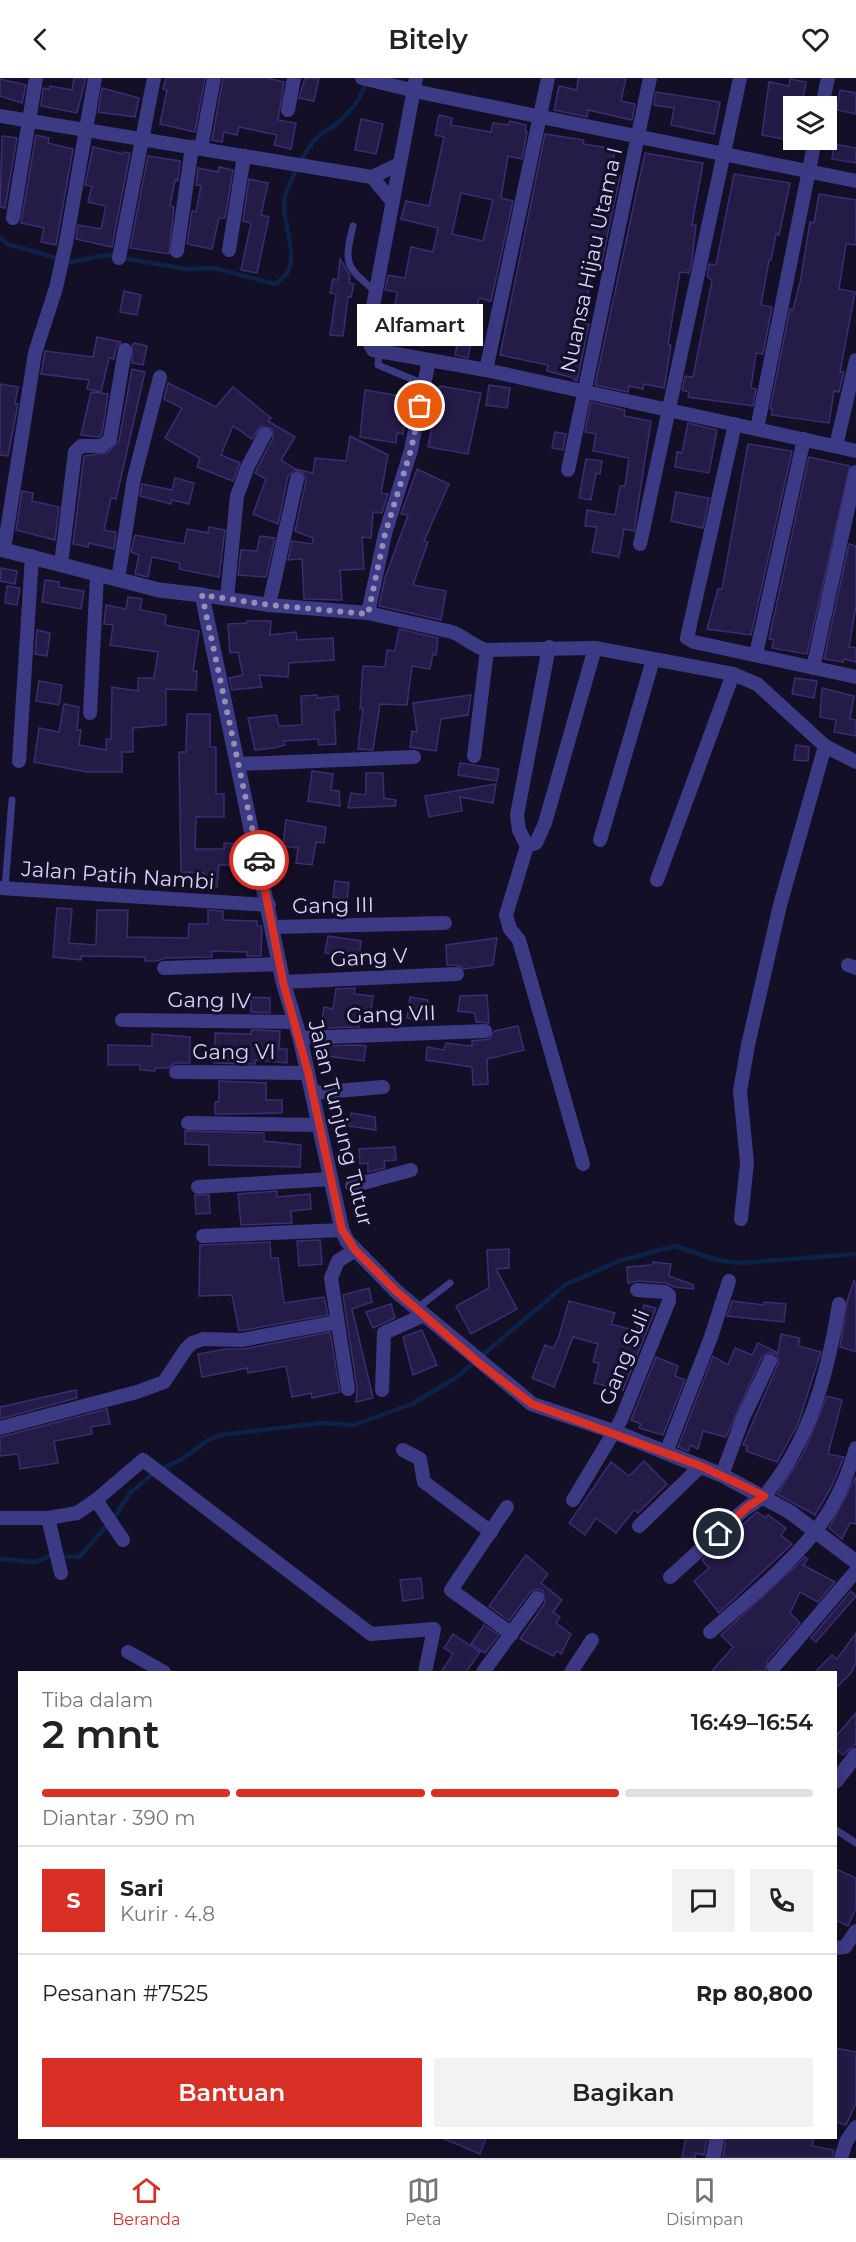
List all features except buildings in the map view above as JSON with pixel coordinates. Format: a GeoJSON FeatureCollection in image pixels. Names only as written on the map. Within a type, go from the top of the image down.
{"type":"FeatureCollection","features":[{"type":"Feature","properties":{"kind":"street"},"geometry":{"type":"LineString","coordinates":[[14,218],[36,78]]}},
{"type":"Feature","properties":{"kind":"street"},"geometry":{"type":"LineString","coordinates":[[95,78],[66,243],[56,288],[35,354],[2,549],[159,590],[270,605],[368,614],[452,632],[461,635],[473,645],[487,650],[549,647],[595,648],[733,674],[757,684],[825,746],[856,762]]}},
{"type":"Feature","properties":{"kind":"street"},"geometry":{"type":"LineString","coordinates":[[119,258],[154,78]]}},
{"type":"Feature","properties":{"kind":"street"},"geometry":{"type":"LineString","coordinates":[[177,251],[197,148],[214,78]]}},
{"type":"Feature","properties":{"kind":"street"},"geometry":{"type":"LineString","coordinates":[[288,110],[294,78]]}},
{"type":"Feature","properties":{"kind":"street"},"geometry":{"type":"LineString","coordinates":[[363,78],[409,85],[540,115],[856,181]]}},
{"type":"Feature","properties":{"kind":"street"},"geometry":{"type":"LineString","coordinates":[[486,370],[548,78]]}},
{"type":"Feature","properties":{"kind":"street","name":"Nuansa Hijau Utama I"},"geometry":{"type":"LineString","coordinates":[[568,470],[650,78]]}},
{"type":"Feature","properties":{"kind":"street"},"geometry":{"type":"LineString","coordinates":[[640,544],[667,409],[740,78]]}},
{"type":"Feature","properties":{"kind":"street"},"geometry":{"type":"LineString","coordinates":[[824,96],[828,78]]}},
{"type":"Feature","properties":{"kind":"street"},"geometry":{"type":"LineString","coordinates":[[409,85],[399,164],[367,339],[373,350],[486,370],[856,451]]}},
{"type":"Feature","properties":{"kind":"street"},"geometry":{"type":"LineString","coordinates":[[0,116],[244,156],[289,161],[372,177],[399,164]]}},
{"type":"Feature","properties":{"kind":"street"},"geometry":{"type":"LineString","coordinates":[[757,429],[813,150]]}},
{"type":"Feature","properties":{"kind":"street"},"geometry":{"type":"LineString","coordinates":[[229,250],[244,156]]}},
{"type":"Feature","properties":{"kind":"street"},"geometry":{"type":"LineString","coordinates":[[372,177],[392,201]]}},
{"type":"Feature","properties":{"kind":"street"},"geometry":{"type":"LineString","coordinates":[[61,564],[75,452],[81,446],[102,446],[109,441],[125,350]]}},
{"type":"Feature","properties":{"kind":"street"},"geometry":{"type":"LineString","coordinates":[[368,614],[385,534],[411,450],[429,360]]}},
{"type":"Feature","properties":{"kind":"street"},"geometry":{"type":"LineString","coordinates":[[836,447],[856,360]]}},
{"type":"Feature","properties":{"kind":"street"},"geometry":{"type":"LineString","coordinates":[[118,579],[134,478],[160,377]]}},
{"type":"Feature","properties":{"kind":"street"},"geometry":{"type":"LineString","coordinates":[[735,424],[687,635],[694,642],[856,677]]}},
{"type":"Feature","properties":{"kind":"street"},"geometry":{"type":"LineString","coordinates":[[227,598],[237,496],[248,466],[265,434]]}},
{"type":"Feature","properties":{"kind":"street"},"geometry":{"type":"LineString","coordinates":[[756,654],[804,439]]}},
{"type":"Feature","properties":{"kind":"street"},"geometry":{"type":"LineString","coordinates":[[813,668],[856,472]]}},
{"type":"Feature","properties":{"kind":"street"},"geometry":{"type":"LineString","coordinates":[[270,605],[297,479]]}},
{"type":"Feature","properties":{"kind":"street"},"geometry":{"type":"LineString","coordinates":[[19,761],[32,556]]}},
{"type":"Feature","properties":{"kind":"street"},"geometry":{"type":"LineString","coordinates":[[90,713],[97,574]]}},
{"type":"Feature","properties":{"kind":"street","name":"Jalan Tunjung Tutur"},"geometry":{"type":"LineString","coordinates":[[202,595],[269,905],[283,982],[300,1038],[342,1230],[355,1250],[420,1312],[532,1404],[615,1432],[722,1475],[764,1496],[856,1562]]}},
{"type":"Feature","properties":{"kind":"street"},"geometry":{"type":"LineString","coordinates":[[549,647],[518,814],[519,830],[527,846],[507,915],[510,929],[519,940],[583,1164]]}},
{"type":"Feature","properties":{"kind":"street"},"geometry":{"type":"LineString","coordinates":[[527,846],[536,843],[542,832],[595,648]]}},
{"type":"Feature","properties":{"kind":"street"},"geometry":{"type":"LineString","coordinates":[[474,756],[487,650]]}},
{"type":"Feature","properties":{"kind":"street"},"geometry":{"type":"LineString","coordinates":[[600,840],[652,660]]}},
{"type":"Feature","properties":{"kind":"street"},"geometry":{"type":"LineString","coordinates":[[657,880],[733,674]]}},
{"type":"Feature","properties":{"kind":"street"},"geometry":{"type":"LineString","coordinates":[[741,1219],[747,1145],[741,1090],[748,1045],[780,905],[825,746]]}},
{"type":"Feature","properties":{"kind":"street"},"geometry":{"type":"LineString","coordinates":[[239,764],[414,758]]}},
{"type":"Feature","properties":{"kind":"street","name":"Jalan Patih Nambi"},"geometry":{"type":"LineString","coordinates":[[3,888],[269,905]]}},
{"type":"Feature","properties":{"kind":"street","name":"Gang III"},"geometry":{"type":"LineString","coordinates":[[273,927],[445,923]]}},
{"type":"Feature","properties":{"kind":"street"},"geometry":{"type":"LineString","coordinates":[[164,968],[280,964]]}},
{"type":"Feature","properties":{"kind":"street","name":"Gang V"},"geometry":{"type":"LineString","coordinates":[[283,982],[457,974]]}},
{"type":"Feature","properties":{"kind":"street","name":"Gang IV"},"geometry":{"type":"LineString","coordinates":[[122,1020],[295,1022]]}},
{"type":"Feature","properties":{"kind":"street","name":"Gang VII"},"geometry":{"type":"LineString","coordinates":[[300,1038],[484,1031]]}},
{"type":"Feature","properties":{"kind":"street","name":"Gang VI"},"geometry":{"type":"LineString","coordinates":[[176,1072],[308,1072]]}},
{"type":"Feature","properties":{"kind":"street"},"geometry":{"type":"LineString","coordinates":[[313,1093],[383,1087]]}},
{"type":"Feature","properties":{"kind":"street"},"geometry":{"type":"LineString","coordinates":[[188,1123],[319,1125]]}},
{"type":"Feature","properties":{"kind":"street"},"geometry":{"type":"LineString","coordinates":[[352,1186],[411,1170]]}},
{"type":"Feature","properties":{"kind":"street"},"geometry":{"type":"LineString","coordinates":[[198,1187],[331,1179]]}},
{"type":"Feature","properties":{"kind":"street"},"geometry":{"type":"LineString","coordinates":[[203,1236],[342,1230]]}},
{"type":"Feature","properties":{"kind":"street"},"geometry":{"type":"LineString","coordinates":[[348,1389],[332,1278],[338,1261],[355,1250]]}},
{"type":"Feature","properties":{"kind":"street"},"geometry":{"type":"LineString","coordinates":[[666,1453],[700,1367],[729,1281]]}},
{"type":"Feature","properties":{"kind":"street","name":"Gang Suli"},"geometry":{"type":"LineString","coordinates":[[615,1432],[669,1301],[669,1295],[665,1292],[637,1290]]}},
{"type":"Feature","properties":{"kind":"street"},"geometry":{"type":"LineString","coordinates":[[670,1577],[746,1508],[764,1496],[793,1452],[817,1401],[826,1374],[839,1304]]}},
{"type":"Feature","properties":{"kind":"street"},"geometry":{"type":"LineString","coordinates":[[382,1390],[384,1333],[420,1312]]}},
{"type":"Feature","properties":{"kind":"street"},"geometry":{"type":"LineString","coordinates":[[0,1428],[137,1392],[164,1382],[192,1343],[203,1340],[242,1340],[337,1322]]}},
{"type":"Feature","properties":{"kind":"street"},"geometry":{"type":"LineString","coordinates":[[722,1475],[743,1418],[770,1361]]}},
{"type":"Feature","properties":{"kind":"street"},"geometry":{"type":"LineString","coordinates":[[573,1500],[615,1432]]}},
{"type":"Feature","properties":{"kind":"street"},"geometry":{"type":"LineString","coordinates":[[710,1632],[815,1531],[835,1501],[856,1448]]}},
{"type":"Feature","properties":{"kind":"street"},"geometry":{"type":"LineString","coordinates":[[403,1450],[420,1459],[424,1482],[491,1532]]}},
{"type":"Feature","properties":{"kind":"street"},"geometry":{"type":"LineString","coordinates":[[0,1518],[48,1518],[77,1513],[143,1460],[371,1634],[434,1629],[425,1671]]}},
{"type":"Feature","properties":{"kind":"street"},"geometry":{"type":"LineString","coordinates":[[639,1526],[701,1466]]}},
{"type":"Feature","properties":{"kind":"street"},"geometry":{"type":"LineString","coordinates":[[96,1500],[123,1540]]}},
{"type":"Feature","properties":{"kind":"street"},"geometry":{"type":"LineString","coordinates":[[507,1508],[451,1590],[512,1634]]}},
{"type":"Feature","properties":{"kind":"street"},"geometry":{"type":"LineString","coordinates":[[48,1518],[61,1573]]}},
{"type":"Feature","properties":{"kind":"street"},"geometry":{"type":"LineString","coordinates":[[774,1667],[856,1571]]}},
{"type":"Feature","properties":{"kind":"street"},"geometry":{"type":"LineString","coordinates":[[484,1671],[537,1598]]}},
{"type":"Feature","properties":{"kind":"street"},"geometry":{"type":"LineString","coordinates":[[572,1671],[592,1640]]}},
{"type":"Feature","properties":{"kind":"street"},"geometry":{"type":"LineString","coordinates":[[128,1652],[162,1671]]}},
{"type":"Feature","properties":{"kind":"street"},"geometry":{"type":"LineString","coordinates":[[837,1780],[856,1755]]}},
{"type":"Feature","properties":{"kind":"street"},"geometry":{"type":"LineString","coordinates":[[837,1948],[844,1947],[856,1931]]}},
{"type":"Feature","properties":{"kind":"street"},"geometry":{"type":"LineString","coordinates":[[841,2158],[846,2142],[856,2127]]}},
{"type":"Feature","properties":{"kind":"street"},"geometry":{"type":"LineString","coordinates":[[713,2158],[717,2139]]}},
{"type":"Feature","properties":{"kind":"lane"},"geometry":{"type":"LineString","coordinates":[[353,226],[346,256],[354,273],[375,291]]}},
{"type":"Feature","properties":{"kind":"lane"},"geometry":{"type":"LineString","coordinates":[[379,352],[378,365],[424,385]]}},
{"type":"Feature","properties":{"kind":"lane"},"geometry":{"type":"LineString","coordinates":[[3,888],[12,800]]}},
{"type":"Feature","properties":{"kind":"lane"},"geometry":{"type":"LineString","coordinates":[[420,1312],[450,1284]]}},
{"type":"Feature","properties":{"kind":"lane"},"geometry":{"type":"LineString","coordinates":[[837,1831],[856,1843]]}},
{"type":"Feature","properties":{"kind":"waterway"},"geometry":{"type":"LineString","coordinates":[[0,238],[7,244],[71,262],[106,255],[186,269],[214,268],[275,284],[285,275],[290,265],[290,241],[284,202],[290,183],[310,146],[350,111],[366,81]]}},
{"type":"Feature","properties":{"kind":"waterway"},"geometry":{"type":"LineString","coordinates":[[0,1559],[36,1562],[49,1556],[79,1557],[113,1519],[130,1493],[154,1473],[221,1435],[322,1423],[354,1425],[412,1404],[457,1377],[565,1285],[619,1261],[675,1246],[717,1260],[740,1263],[856,1254]]}},
{"type":"Feature","properties":{"kind":"way so far"},"geometry":{"type":"LineString","coordinates":[[259,860],[202,595],[270,605],[368,614],[385,534],[411,450],[420,406]]}},
{"type":"Feature","properties":{"kind":"place","name":"Alfamart"},"geometry":{"type":"Point","coordinates":[420,406]}},
{"type":"Feature","properties":{"kind":"route"},"geometry":{"type":"LineString","coordinates":[[259,860],[283,982],[300,1038],[342,1230],[348,1241],[397,1292],[479,1363],[532,1404],[615,1432],[701,1466],[764,1496],[746,1508],[719,1534]]}}]}
